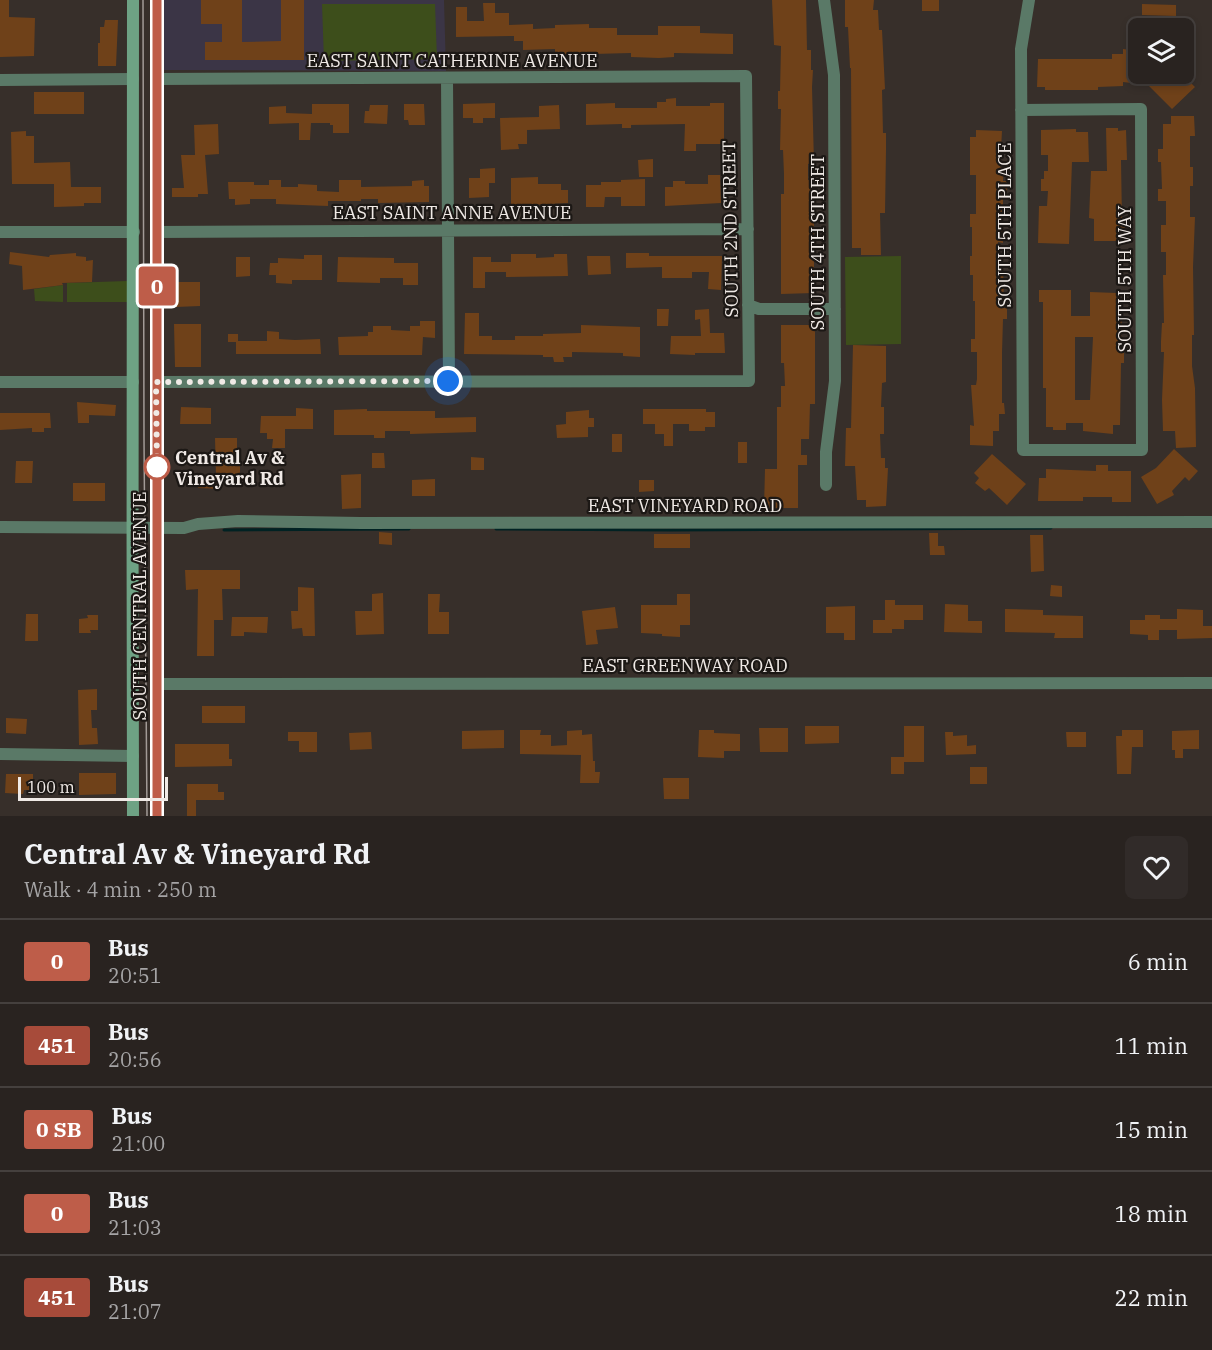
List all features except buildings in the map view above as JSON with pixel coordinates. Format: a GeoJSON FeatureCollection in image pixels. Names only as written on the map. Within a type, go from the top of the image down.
{"type":"FeatureCollection","features":[{"type":"Feature","properties":{"kind":"main road","name":"SOUTH CENTRAL AVENUE"},"geometry":{"type":"LineString","coordinates":[[133,0],[134,232],[131,320],[133,816]]}},
{"type":"Feature","properties":{"kind":"main road","name":"SOUTH CENTRAL AVENUE"},"geometry":{"type":"LineString","coordinates":[[157,0],[157,816]]}},
{"type":"Feature","properties":{"kind":"street","name":"SOUTH 4TH STREET"},"geometry":{"type":"LineString","coordinates":[[824,0],[834,75],[835,309],[835,381],[826,452],[826,485]]}},
{"type":"Feature","properties":{"kind":"street","name":"SOUTH 5TH PLACE"},"geometry":{"type":"LineString","coordinates":[[1023,450],[1021,49],[1029,0]]}},
{"type":"Feature","properties":{"kind":"street","name":"EAST SAINT CATHERINE AVENUE"},"geometry":{"type":"LineString","coordinates":[[158,79],[746,76]]}},
{"type":"Feature","properties":{"kind":"street","name":"SOUTH 2ND STREET"},"geometry":{"type":"LineString","coordinates":[[448,381],[749,381],[746,76]]}},
{"type":"Feature","properties":{"kind":"street"},"geometry":{"type":"LineString","coordinates":[[0,80],[134,79]]}},
{"type":"Feature","properties":{"kind":"street"},"geometry":{"type":"LineString","coordinates":[[156,382],[448,381],[447,79]]}},
{"type":"Feature","properties":{"kind":"street","name":"SOUTH 5TH WAY"},"geometry":{"type":"LineString","coordinates":[[1021,110],[1141,109],[1142,450],[1023,450]]}},
{"type":"Feature","properties":{"kind":"street","name":"EAST SAINT ANNE AVENUE"},"geometry":{"type":"LineString","coordinates":[[156,232],[748,229]]}},
{"type":"Feature","properties":{"kind":"street"},"geometry":{"type":"LineString","coordinates":[[0,232],[134,232]]}},
{"type":"Feature","properties":{"kind":"street"},"geometry":{"type":"LineString","coordinates":[[748,305],[759,309],[835,309]]}},
{"type":"Feature","properties":{"kind":"street"},"geometry":{"type":"LineString","coordinates":[[0,382],[133,382]]}},
{"type":"Feature","properties":{"kind":"street","name":"EAST VINEYARD ROAD"},"geometry":{"type":"LineString","coordinates":[[0,527],[184,528],[198,524],[238,521],[352,523],[1212,522]]}},
{"type":"Feature","properties":{"kind":"street","name":"EAST GREENWAY ROAD"},"geometry":{"type":"LineString","coordinates":[[157,684],[1212,683]]}},
{"type":"Feature","properties":{"kind":"street"},"geometry":{"type":"LineString","coordinates":[[0,754],[132,756]]}},
{"type":"Feature","properties":{"kind":"shaded area"},"geometry":{"type":"Polygon","coordinates":[[[156,0],[444,0],[446,71],[162,70],[156,0]]]}},
{"type":"Feature","properties":{"kind":"green space"},"geometry":{"type":"Polygon","coordinates":[[[322,4],[435,4],[437,59],[324,61],[322,4]]]}},
{"type":"Feature","properties":{"kind":"green space"},"geometry":{"type":"Polygon","coordinates":[[[901,256],[901,344],[846,345],[845,257],[901,256]]]}},
{"type":"Feature","properties":{"kind":"green space"},"geometry":{"type":"Polygon","coordinates":[[[127,281],[127,302],[67,302],[67,283],[127,281]]]}},
{"type":"Feature","properties":{"kind":"green space"},"geometry":{"type":"Polygon","coordinates":[[[63,285],[63,302],[35,301],[34,289],[63,285]]]}},
{"type":"Feature","properties":{"kind":"waterway"},"geometry":{"type":"LineString","coordinates":[[496,529],[1051,528]]}},
{"type":"Feature","properties":{"kind":"waterway"},"geometry":{"type":"LineString","coordinates":[[224,530],[409,529]]}},
{"type":"Feature","properties":{"kind":"tram line"},"geometry":{"type":"LineString","coordinates":[[143,0],[147,816]]}},
{"type":"Feature","properties":{"kind":"bus line","name":"0"},"geometry":{"type":"LineString","coordinates":[[157,0],[157,352],[155,388],[158,528],[157,816]]}},
{"type":"Feature","properties":{"kind":"place","name":"Central Av & Vineyard Rd"},"geometry":{"type":"Point","coordinates":[157,467]}},
{"type":"Feature","properties":{"kind":"route"},"geometry":{"type":"LineString","coordinates":[[157,467],[156,382],[448,381]]}}]}
